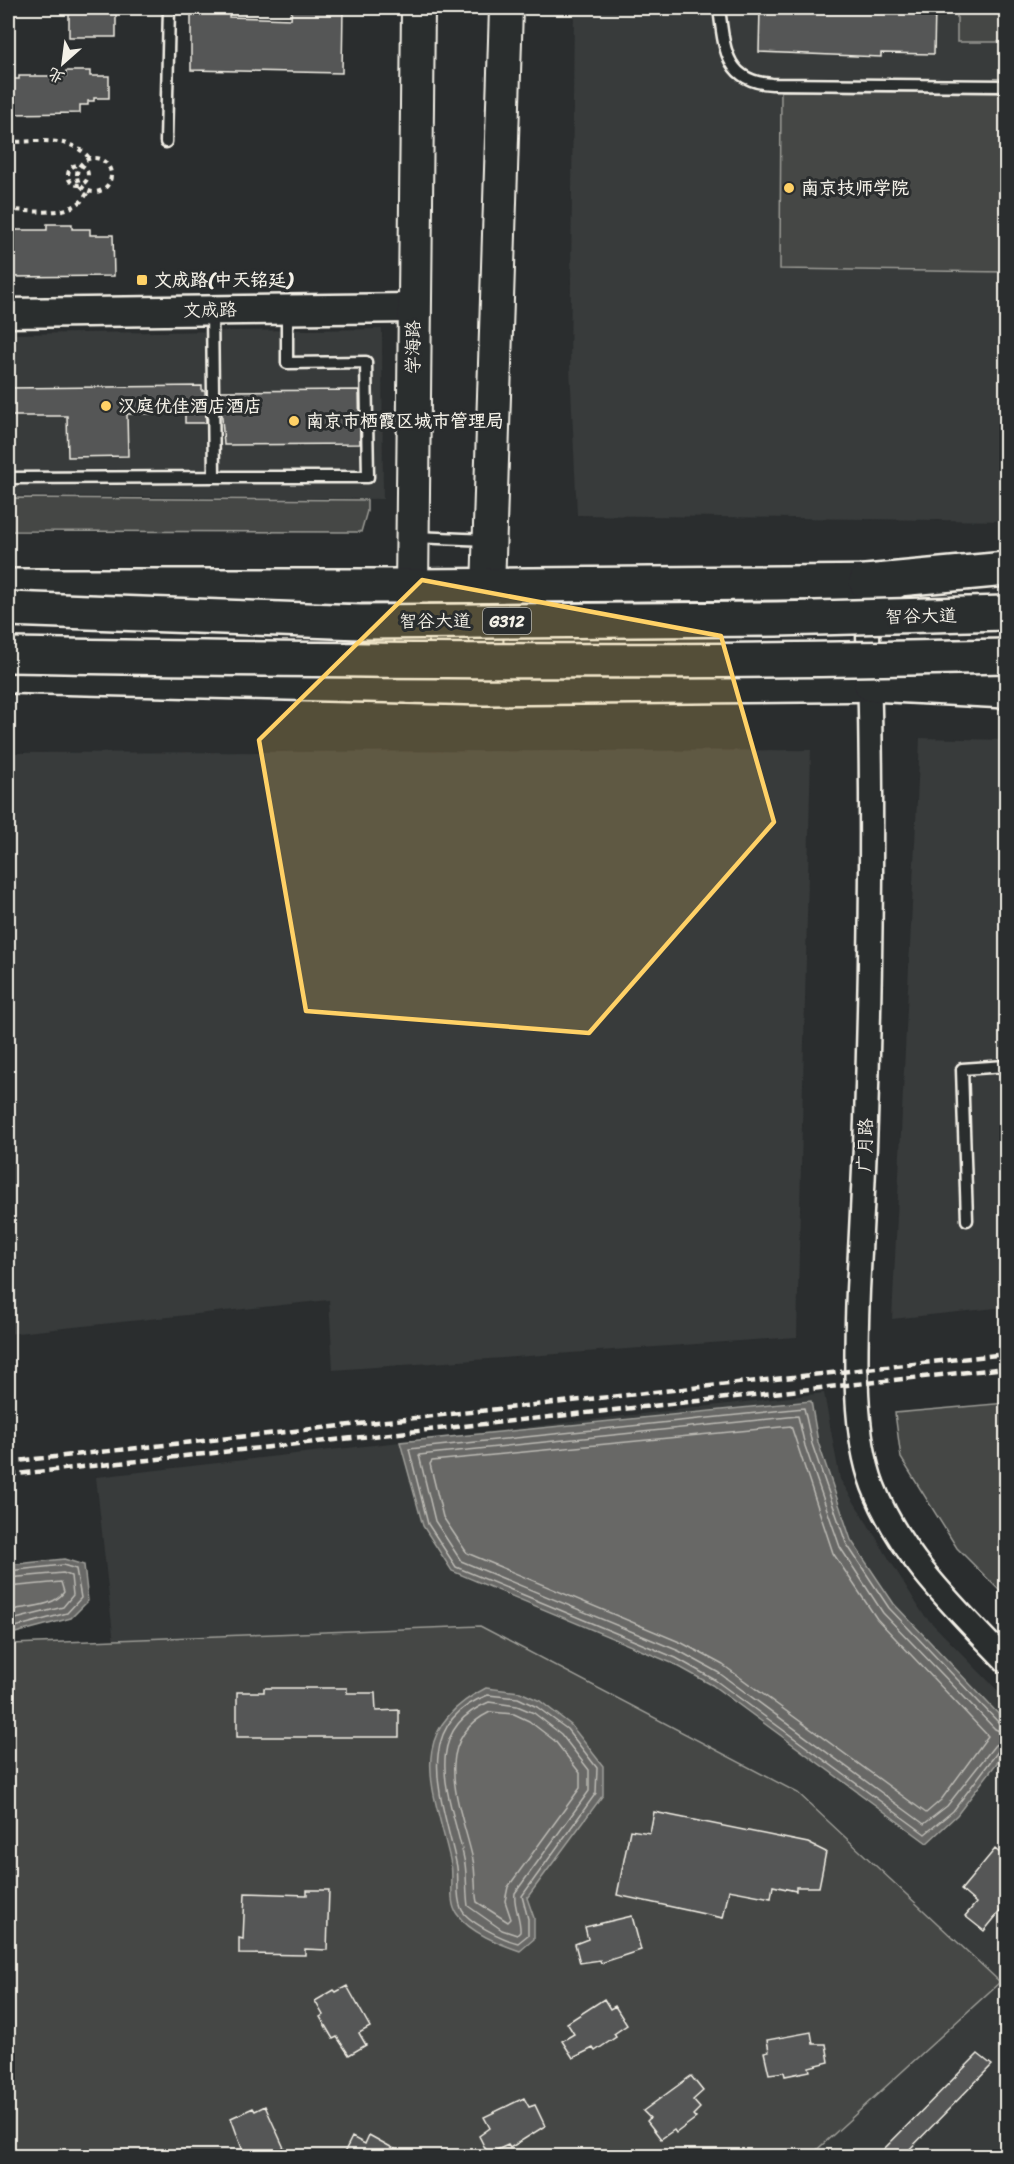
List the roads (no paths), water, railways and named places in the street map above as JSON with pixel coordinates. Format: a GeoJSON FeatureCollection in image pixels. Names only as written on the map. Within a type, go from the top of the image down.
{"type":"FeatureCollection","features":[{"type":"Feature","properties":{"kind":"main road","name":"学海路"},"geometry":{"type":"LineString","coordinates":[[411,687],[414,537],[413,308],[418,8]]}},
{"type":"Feature","properties":{"kind":"main road"},"geometry":{"type":"LineString","coordinates":[[485,688],[506,8]]}},
{"type":"Feature","properties":{"kind":"main road"},"geometry":{"type":"LineString","coordinates":[[866,582],[1006,568]]}},
{"type":"Feature","properties":{"kind":"main road","name":"智谷大道"},"geometry":{"type":"LineString","coordinates":[[8,586],[413,586],[1006,581]]}},
{"type":"Feature","properties":{"kind":"main road","name":"智谷大道"},"geometry":{"type":"LineString","coordinates":[[8,609],[360,622],[777,619],[1006,613]]}},
{"type":"Feature","properties":{"kind":"main road"},"geometry":{"type":"LineString","coordinates":[[8,655],[363,662],[774,662],[1006,656]]}},
{"type":"Feature","properties":{"kind":"main road"},"geometry":{"type":"LineString","coordinates":[[8,676],[485,688],[1006,682]]}},
{"type":"Feature","properties":{"kind":"main road"},"geometry":{"type":"LineString","coordinates":[[871,684],[1006,691]]}},
{"type":"Feature","properties":{"kind":"street","name":"文成路"},"geometry":{"type":"LineString","coordinates":[[8,313],[413,308]]}},
{"type":"Feature","properties":{"kind":"street","name":"广月路"},"geometry":{"type":"LineString","coordinates":[[866,582],[871,684],[873,808],[866,1122],[856,1339],[858,1416],[873,1486],[898,1532],[933,1586],[1006,1661]]}},
{"type":"Feature","properties":{"kind":"lane"},"geometry":{"type":"LineString","coordinates":[[166,142],[169,8]]}},
{"type":"Feature","properties":{"kind":"lane"},"geometry":{"type":"LineString","coordinates":[[719,8],[728,58],[738,71],[754,81],[772,84],[1006,86]]}},
{"type":"Feature","properties":{"kind":"lane"},"geometry":{"type":"LineString","coordinates":[[8,478],[368,477],[366,362],[287,363],[286,309]]}},
{"type":"Feature","properties":{"kind":"lane"},"geometry":{"type":"LineString","coordinates":[[212,310],[214,477]]}},
{"type":"Feature","properties":{"kind":"lane"},"geometry":{"type":"LineString","coordinates":[[414,537],[490,540]]}},
{"type":"Feature","properties":{"kind":"lane"},"geometry":{"type":"LineString","coordinates":[[967,1220],[962,1069],[1006,1066]]}},
{"type":"Feature","properties":{"kind":"water"},"geometry":{"type":"Polygon","coordinates":[[[811,1401],[818,1442],[851,1540],[894,1604],[1006,1722],[1006,1751],[957,1815],[927,1843],[712,1685],[674,1664],[452,1571],[423,1526],[400,1442],[811,1401]]]}},
{"type":"Feature","properties":{"kind":"water"},"geometry":{"type":"Polygon","coordinates":[[[64,1559],[84,1565],[88,1601],[71,1618],[8,1635],[8,1565],[64,1559]]]}},
{"type":"Feature","properties":{"kind":"water"},"geometry":{"type":"Polygon","coordinates":[[[486,1688],[520,1692],[540,1701],[571,1725],[603,1766],[603,1795],[527,1898],[534,1918],[534,1939],[520,1951],[477,1932],[463,1921],[454,1909],[451,1864],[433,1788],[431,1765],[433,1743],[442,1723],[459,1705],[486,1688]]]}},
{"type":"Feature","properties":{"kind":"railway"},"geometry":{"type":"LineString","coordinates":[[8,1462],[1006,1354]]}},
{"type":"Feature","properties":{"kind":"railway"},"geometry":{"type":"LineString","coordinates":[[8,1475],[1006,1368]]}},
{"type":"Feature","properties":{"kind":"place","name":"南京技师学院"},"geometry":{"type":"Point","coordinates":[789,188]}},
{"type":"Feature","properties":{"kind":"place","name":"文成路(中天铭廷)"},"geometry":{"type":"Point","coordinates":[142,280]}},
{"type":"Feature","properties":{"kind":"place","name":"汉庭优佳酒店酒店"},"geometry":{"type":"Point","coordinates":[106,406]}},
{"type":"Feature","properties":{"kind":"place","name":"南京市栖霞区城市管理局"},"geometry":{"type":"Point","coordinates":[294,421]}}]}
